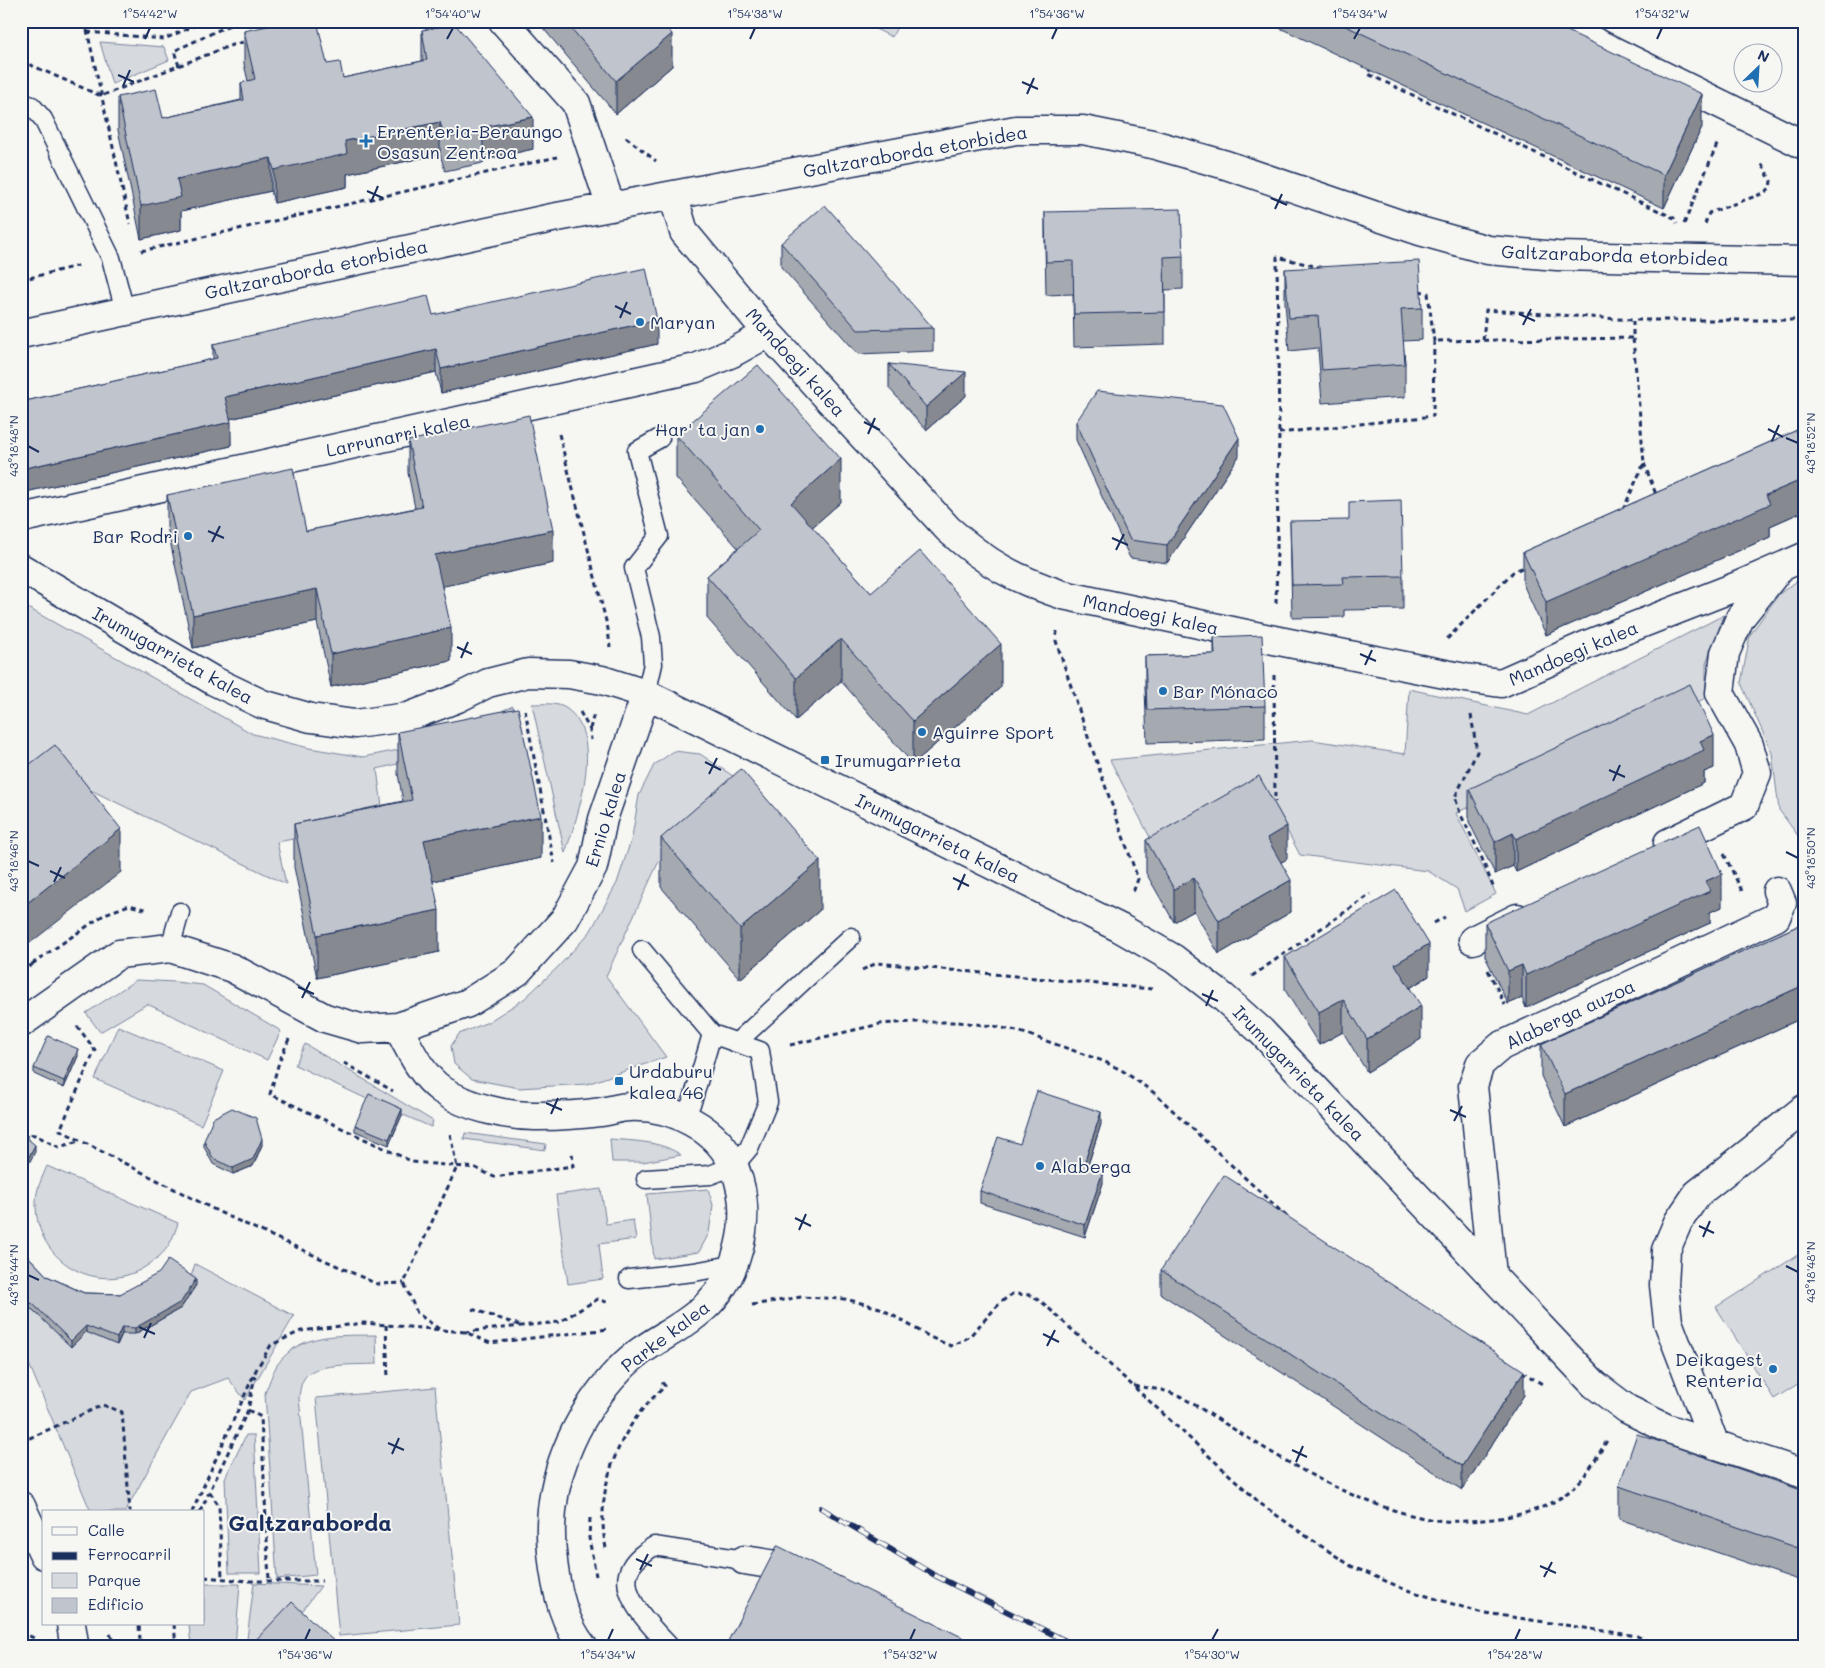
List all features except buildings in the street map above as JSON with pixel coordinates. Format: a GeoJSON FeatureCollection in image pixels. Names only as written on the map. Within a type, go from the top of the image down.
{"type":"FeatureCollection","features":[{"type":"Feature","properties":{"kind":"street"},"geometry":{"type":"LineString","coordinates":[[503,21],[576,103],[611,207]]}},
{"type":"Feature","properties":{"kind":"street"},"geometry":{"type":"LineString","coordinates":[[1552,21],[1804,145]]}},
{"type":"Feature","properties":{"kind":"street","name":"Galtzaraborda etorbidea"},"geometry":{"type":"LineString","coordinates":[[21,334],[552,218],[1016,130],[1083,130],[1152,144],[1226,165],[1420,231],[1488,250],[1557,256],[1804,261]]}},
{"type":"Feature","properties":{"kind":"street","name":"Mandoegi kalea"},"geometry":{"type":"LineString","coordinates":[[674,195],[684,232],[768,333],[948,529],[974,552],[1004,572],[1063,595],[1274,640],[1465,678],[1501,683],[1589,644],[1735,587],[1793,562]]}},
{"type":"Feature","properties":{"kind":"street","name":"Larrunarri kalea"},"geometry":{"type":"LineString","coordinates":[[21,520],[30,516],[696,368],[732,353],[768,333]]}},
{"type":"Feature","properties":{"kind":"street"},"geometry":{"type":"LineString","coordinates":[[1648,853],[1744,806],[1758,773],[1748,744],[1720,693],[1725,653],[1740,618],[1793,562]]}},
{"type":"Feature","properties":{"kind":"street","name":"Irumugarrieta kalea"},"geometry":{"type":"LineString","coordinates":[[21,568],[214,681],[262,704],[311,718],[355,724],[408,717],[458,698],[488,683],[528,673],[569,674],[602,680],[646,694],[1120,928],[1174,960],[1223,996],[1261,1032],[1594,1384],[1627,1409],[1666,1428],[1715,1444]]}},
{"type":"Feature","properties":{"kind":"street","name":"Ernio kalea"},"geometry":{"type":"LineString","coordinates":[[170,948],[232,968],[325,1018],[362,1028],[398,1027],[468,1002],[517,972],[566,919],[592,867],[603,819],[646,694]]}},
{"type":"Feature","properties":{"kind":"street","name":"Alaberga auzoa"},"geometry":{"type":"LineString","coordinates":[[1492,1275],[1473,1086],[1480,1064],[1501,1046],[1776,917],[1782,903],[1777,891]]}},
{"type":"Feature","properties":{"kind":"street"},"geometry":{"type":"LineString","coordinates":[[1473,940],[1543,905]]}},
{"type":"Feature","properties":{"kind":"street"},"geometry":{"type":"LineString","coordinates":[[21,1023],[119,954],[170,948]]}},
{"type":"Feature","properties":{"kind":"street","name":"Parke kalea"},"geometry":{"type":"LineString","coordinates":[[398,1027],[416,1062],[440,1089],[461,1101],[496,1111],[535,1117],[570,1115],[629,1107],[660,1109],[685,1118],[707,1132],[723,1148],[734,1166],[741,1187],[743,1229],[732,1265],[715,1298],[699,1313],[681,1326],[653,1341],[621,1367],[599,1392],[582,1420],[569,1445],[559,1473],[551,1503],[550,1534],[553,1568],[562,1604],[574,1636],[583,1647]]}},
{"type":"Feature","properties":{"kind":"street"},"geometry":{"type":"LineString","coordinates":[[1804,1109],[1697,1194],[1678,1222],[1666,1250],[1664,1285],[1668,1322],[1715,1444],[1804,1474]]}},
{"type":"Feature","properties":{"kind":"street"},"geometry":{"type":"LineString","coordinates":[[21,1506],[42,1551]]}},
{"type":"Feature","properties":{"kind":"street"},"geometry":{"type":"LineString","coordinates":[[744,1560],[783,1566],[828,1587]]}},
{"type":"Feature","properties":{"kind":"street"},"geometry":{"type":"LineString","coordinates":[[71,1626],[74,1643],[72,1647]]}},
{"type":"Feature","properties":{"kind":"lane"},"geometry":{"type":"LineString","coordinates":[[21,102],[32,106],[42,119],[110,258],[125,311]]}},
{"type":"Feature","properties":{"kind":"lane"},"geometry":{"type":"LineString","coordinates":[[646,694],[653,664],[651,638],[634,568],[659,536],[637,451],[660,438]]}},
{"type":"Feature","properties":{"kind":"lane"},"geometry":{"type":"LineString","coordinates":[[170,948],[180,912]]}},
{"type":"Feature","properties":{"kind":"lane"},"geometry":{"type":"LineString","coordinates":[[736,1043],[851,937]]}},
{"type":"Feature","properties":{"kind":"lane"},"geometry":{"type":"LineString","coordinates":[[642,950],[712,1034],[760,1051],[768,1102],[749,1148],[734,1166],[710,1175],[646,1179]]}},
{"type":"Feature","properties":{"kind":"lane"},"geometry":{"type":"LineString","coordinates":[[685,1118],[694,1099],[712,1034]]}},
{"type":"Feature","properties":{"kind":"lane"},"geometry":{"type":"LineString","coordinates":[[630,1279],[694,1272],[732,1265]]}},
{"type":"Feature","properties":{"kind":"lane"},"geometry":{"type":"LineString","coordinates":[[670,1647],[642,1616],[631,1597],[627,1581],[630,1568],[637,1558],[654,1546],[744,1560]]}},
{"type":"Feature","properties":{"kind":"path"},"geometry":{"type":"LineString","coordinates":[[85,21],[95,66]]}},
{"type":"Feature","properties":{"kind":"path"},"geometry":{"type":"LineString","coordinates":[[87,32],[164,39],[205,21]]}},
{"type":"Feature","properties":{"kind":"path"},"geometry":{"type":"LineString","coordinates":[[179,66],[174,50],[238,21]]}},
{"type":"Feature","properties":{"kind":"path"},"geometry":{"type":"LineString","coordinates":[[311,26],[378,21]]}},
{"type":"Feature","properties":{"kind":"path"},"geometry":{"type":"LineString","coordinates":[[21,63],[24,62],[102,96],[232,45],[250,41]]}},
{"type":"Feature","properties":{"kind":"path"},"geometry":{"type":"LineString","coordinates":[[1372,66],[1368,74],[1674,218],[1682,230],[1732,108]]}},
{"type":"Feature","properties":{"kind":"path"},"geometry":{"type":"LineString","coordinates":[[137,252],[558,156]]}},
{"type":"Feature","properties":{"kind":"path"},"geometry":{"type":"LineString","coordinates":[[1276,608],[1279,433],[1277,257],[1324,268]]}},
{"type":"Feature","properties":{"kind":"path"},"geometry":{"type":"LineString","coordinates":[[1279,433],[1433,416],[1434,341],[1428,293],[1418,291]]}},
{"type":"Feature","properties":{"kind":"path"},"geometry":{"type":"LineString","coordinates":[[1483,340],[1486,310],[1633,320],[1804,320]]}},
{"type":"Feature","properties":{"kind":"path"},"geometry":{"type":"LineString","coordinates":[[1633,320],[1644,463],[1658,500]]}},
{"type":"Feature","properties":{"kind":"path"},"geometry":{"type":"LineString","coordinates":[[1434,341],[1633,338]]}},
{"type":"Feature","properties":{"kind":"path"},"geometry":{"type":"LineString","coordinates":[[560,441],[608,628]]}},
{"type":"Feature","properties":{"kind":"path"},"geometry":{"type":"LineString","coordinates":[[1621,513],[1644,463]]}},
{"type":"Feature","properties":{"kind":"path"},"geometry":{"type":"LineString","coordinates":[[1486,894],[1495,888],[1460,813],[1455,797],[1477,752],[1465,678],[1447,638],[1514,572],[1532,564]]}},
{"type":"Feature","properties":{"kind":"path"},"geometry":{"type":"LineString","coordinates":[[1063,595],[1056,641],[1138,879]]}},
{"type":"Feature","properties":{"kind":"path"},"geometry":{"type":"LineString","coordinates":[[1274,640],[1274,802]]}},
{"type":"Feature","properties":{"kind":"path"},"geometry":{"type":"LineString","coordinates":[[524,706],[555,868]]}},
{"type":"Feature","properties":{"kind":"path"},"geometry":{"type":"LineString","coordinates":[[575,707],[590,730],[592,747]]}},
{"type":"Feature","properties":{"kind":"path"},"geometry":{"type":"LineString","coordinates":[[1710,823],[1758,926]]}},
{"type":"Feature","properties":{"kind":"path"},"geometry":{"type":"LineString","coordinates":[[1247,979],[1371,894]]}},
{"type":"Feature","properties":{"kind":"path"},"geometry":{"type":"LineString","coordinates":[[1434,923],[1452,913]]}},
{"type":"Feature","properties":{"kind":"path"},"geometry":{"type":"LineString","coordinates":[[1473,940],[1521,1037]]}},
{"type":"Feature","properties":{"kind":"path"},"geometry":{"type":"LineString","coordinates":[[857,973],[877,963],[1156,990]]}},
{"type":"Feature","properties":{"kind":"path"},"geometry":{"type":"LineString","coordinates":[[58,996],[95,1050],[60,1130],[219,1212],[377,1284],[404,1283]]}},
{"type":"Feature","properties":{"kind":"path"},"geometry":{"type":"LineString","coordinates":[[306,1008],[292,1032],[279,1062],[270,1094],[413,1162],[476,1168],[494,1177],[574,1166],[570,1115]]}},
{"type":"Feature","properties":{"kind":"path"},"geometry":{"type":"LineString","coordinates":[[760,1051],[880,1024],[958,1022],[993,1026],[1021,1032],[1103,1061],[1123,1071],[1153,1092],[1291,1221]]}},
{"type":"Feature","properties":{"kind":"path"},"geometry":{"type":"LineString","coordinates":[[439,1330],[417,1313],[404,1283],[457,1167],[448,1126]]}},
{"type":"Feature","properties":{"kind":"path"},"geometry":{"type":"LineString","coordinates":[[23,1141],[28,1134],[35,1135],[59,1146],[80,1141]]}},
{"type":"Feature","properties":{"kind":"path"},"geometry":{"type":"LineString","coordinates":[[699,1313],[801,1297],[845,1299],[880,1308],[930,1337],[951,1346],[969,1337],[1001,1302],[1012,1294],[1030,1295],[1044,1303],[1261,1504],[1352,1566],[1404,1589],[1479,1612],[1637,1636],[1660,1647]]}},
{"type":"Feature","properties":{"kind":"path"},"geometry":{"type":"LineString","coordinates":[[193,1510],[256,1370],[271,1345],[301,1331],[364,1323],[465,1332],[559,1322],[598,1299]]}},
{"type":"Feature","properties":{"kind":"path"},"geometry":{"type":"LineString","coordinates":[[472,1309],[522,1326]]}},
{"type":"Feature","properties":{"kind":"path"},"geometry":{"type":"LineString","coordinates":[[386,1325],[388,1379]]}},
{"type":"Feature","properties":{"kind":"path"},"geometry":{"type":"LineString","coordinates":[[465,1332],[490,1343],[613,1329]]}},
{"type":"Feature","properties":{"kind":"path"},"geometry":{"type":"LineString","coordinates":[[1514,1367],[1539,1383],[1558,1391],[1594,1384]]}},
{"type":"Feature","properties":{"kind":"path"},"geometry":{"type":"LineString","coordinates":[[201,1510],[248,1410],[256,1370]]}},
{"type":"Feature","properties":{"kind":"path"},"geometry":{"type":"LineString","coordinates":[[607,1549],[603,1531],[603,1504],[610,1470],[624,1440],[641,1411],[665,1386],[658,1378]]}},
{"type":"Feature","properties":{"kind":"path"},"geometry":{"type":"LineString","coordinates":[[1133,1386],[1162,1390],[1180,1396],[1295,1466],[1339,1489],[1399,1512],[1431,1519],[1471,1521],[1520,1516],[1547,1506],[1568,1492],[1586,1474],[1627,1409]]}},
{"type":"Feature","properties":{"kind":"path"},"geometry":{"type":"LineString","coordinates":[[21,1442],[103,1405],[122,1412],[130,1510]]}},
{"type":"Feature","properties":{"kind":"path"},"geometry":{"type":"LineString","coordinates":[[248,1410],[261,1417],[269,1581]]}},
{"type":"Feature","properties":{"kind":"path"},"geometry":{"type":"LineString","coordinates":[[210,1492],[219,1506],[222,1577]]}},
{"type":"Feature","properties":{"kind":"path"},"geometry":{"type":"LineString","coordinates":[[590,1509],[589,1538],[597,1578]]}},
{"type":"Feature","properties":{"kind":"path"},"geometry":{"type":"LineString","coordinates":[[205,1576],[269,1581],[322,1581]]}},
{"type":"Feature","properties":{"kind":"path"},"geometry":{"type":"LineString","coordinates":[[135,1647],[140,1640],[139,1626]]}},
{"type":"Feature","properties":{"kind":"path"},"geometry":{"type":"LineString","coordinates":[[174,1626],[176,1647]]}},
{"type":"Feature","properties":{"kind":"path"},"geometry":{"type":"LineString","coordinates":[[21,1632],[34,1638],[39,1631]]}},
{"type":"Feature","properties":{"kind":"green space"},"geometry":{"type":"Polygon","coordinates":[[[859,21],[900,21],[892,37],[859,21]]]}},
{"type":"Feature","properties":{"kind":"green space"},"geometry":{"type":"Polygon","coordinates":[[[100,42],[164,47],[169,60],[112,84],[100,42]]]}},
{"type":"Feature","properties":{"kind":"green space"},"geometry":{"type":"Polygon","coordinates":[[[1804,576],[1804,844],[1779,810],[1772,753],[1741,683],[1750,635],[1779,594],[1804,576]]]}},
{"type":"Feature","properties":{"kind":"green space"},"geometry":{"type":"Polygon","coordinates":[[[21,604],[253,734],[309,748],[363,757],[424,745],[513,706],[520,734],[377,769],[384,822],[277,842],[286,884],[51,771],[21,794],[21,604]]]}},
{"type":"Feature","properties":{"kind":"green space"},"geometry":{"type":"Polygon","coordinates":[[[1724,615],[1706,664],[1706,698],[1456,813],[1496,894],[1465,911],[1457,889],[1428,871],[1300,855],[1281,819],[1156,849],[1110,760],[1312,740],[1405,754],[1409,689],[1528,715],[1724,615]]]}},
{"type":"Feature","properties":{"kind":"green space"},"geometry":{"type":"Polygon","coordinates":[[[532,704],[555,704],[567,709],[578,722],[585,738],[585,778],[576,819],[565,853],[532,704]]]}},
{"type":"Feature","properties":{"kind":"green space"},"geometry":{"type":"Polygon","coordinates":[[[674,751],[700,754],[748,786],[658,863],[606,976],[666,1057],[587,1084],[519,1088],[472,1079],[454,1064],[451,1046],[459,1034],[488,1022],[524,999],[558,967],[590,932],[617,883],[632,837],[639,795],[654,765],[674,751]]]}},
{"type":"Feature","properties":{"kind":"green space"},"geometry":{"type":"Polygon","coordinates":[[[136,980],[203,985],[281,1031],[267,1060],[147,1004],[100,1032],[86,1013],[136,980]]]}},
{"type":"Feature","properties":{"kind":"green space"},"geometry":{"type":"Polygon","coordinates":[[[118,1026],[224,1071],[201,1125],[95,1079],[118,1026]]]}},
{"type":"Feature","properties":{"kind":"green space"},"geometry":{"type":"Polygon","coordinates":[[[305,1044],[433,1121],[431,1127],[295,1065],[305,1044]]]}},
{"type":"Feature","properties":{"kind":"green space"},"geometry":{"type":"Polygon","coordinates":[[[465,1133],[546,1144],[545,1150],[464,1139],[465,1133]]]}},
{"type":"Feature","properties":{"kind":"green space"},"geometry":{"type":"Polygon","coordinates":[[[610,1139],[656,1144],[681,1155],[643,1162],[612,1162],[610,1139]]]}},
{"type":"Feature","properties":{"kind":"green space"},"geometry":{"type":"Polygon","coordinates":[[[47,1166],[178,1223],[167,1247],[151,1263],[132,1274],[112,1278],[93,1276],[74,1269],[59,1258],[46,1242],[38,1224],[36,1197],[47,1166]]]}},
{"type":"Feature","properties":{"kind":"green space"},"geometry":{"type":"Polygon","coordinates":[[[601,1189],[606,1224],[633,1220],[636,1239],[599,1244],[603,1279],[568,1284],[556,1195],[601,1189]]]}},
{"type":"Feature","properties":{"kind":"green space"},"geometry":{"type":"Polygon","coordinates":[[[708,1189],[713,1205],[709,1233],[699,1252],[654,1259],[647,1194],[708,1189]]]}},
{"type":"Feature","properties":{"kind":"green space"},"geometry":{"type":"Polygon","coordinates":[[[1804,1251],[1804,1380],[1774,1399],[1716,1307],[1804,1251]]]}},
{"type":"Feature","properties":{"kind":"green space"},"geometry":{"type":"Polygon","coordinates":[[[195,1264],[294,1316],[245,1400],[228,1378],[191,1392],[126,1510],[90,1510],[21,1345],[21,1299],[181,1308],[195,1264]]]}},
{"type":"Feature","properties":{"kind":"green space"},"geometry":{"type":"Polygon","coordinates":[[[376,1335],[377,1364],[341,1365],[321,1368],[308,1374],[302,1382],[299,1398],[316,1575],[277,1579],[265,1393],[272,1375],[277,1365],[287,1354],[309,1341],[335,1336],[376,1335]]]}},
{"type":"Feature","properties":{"kind":"green space"},"geometry":{"type":"Polygon","coordinates":[[[435,1387],[459,1625],[339,1636],[316,1398],[435,1387]]]}},
{"type":"Feature","properties":{"kind":"green space"},"geometry":{"type":"Polygon","coordinates":[[[246,1435],[254,1435],[261,1573],[229,1573],[225,1478],[246,1435]]]}},
{"type":"Feature","properties":{"kind":"green space"},"geometry":{"type":"Polygon","coordinates":[[[254,1583],[321,1586],[292,1625],[271,1647],[246,1647],[254,1583]]]}},
{"type":"Feature","properties":{"kind":"green space"},"geometry":{"type":"Polygon","coordinates":[[[205,1584],[240,1584],[235,1647],[191,1647],[189,1626],[205,1626],[205,1584]]]}},
{"type":"Feature","properties":{"kind":"railway"},"geometry":{"type":"LineString","coordinates":[[821,1508],[936,1576],[1078,1647]]}},
{"type":"Feature","properties":{"kind":"place","name":"Errenteria-Beraungo Osasun Zentroa"},"geometry":{"type":"Point","coordinates":[366,141]}},
{"type":"Feature","properties":{"kind":"place","name":"Maryan"},"geometry":{"type":"Point","coordinates":[640,322]}},
{"type":"Feature","properties":{"kind":"place","name":"Har' ta jan"},"geometry":{"type":"Point","coordinates":[760,429]}},
{"type":"Feature","properties":{"kind":"place","name":"Bar Rodri"},"geometry":{"type":"Point","coordinates":[188,536]}},
{"type":"Feature","properties":{"kind":"place","name":"Bar Mónaco"},"geometry":{"type":"Point","coordinates":[1163,691]}},
{"type":"Feature","properties":{"kind":"place","name":"Aguirre Sport"},"geometry":{"type":"Point","coordinates":[922,732]}},
{"type":"Feature","properties":{"kind":"place","name":"Irumugarrieta"},"geometry":{"type":"Point","coordinates":[825,760]}},
{"type":"Feature","properties":{"kind":"place","name":"Urdaburu kalea 46"},"geometry":{"type":"Point","coordinates":[619,1081]}},
{"type":"Feature","properties":{"kind":"place","name":"Alaberga"},"geometry":{"type":"Point","coordinates":[1040,1166]}},
{"type":"Feature","properties":{"kind":"place","name":"Deikagest Renteria"},"geometry":{"type":"Point","coordinates":[1773,1369]}},
{"type":"Feature","properties":{"kind":"district","name":"Galtzaraborda"},"geometry":{"type":"Point","coordinates":[310,1522]}}]}
